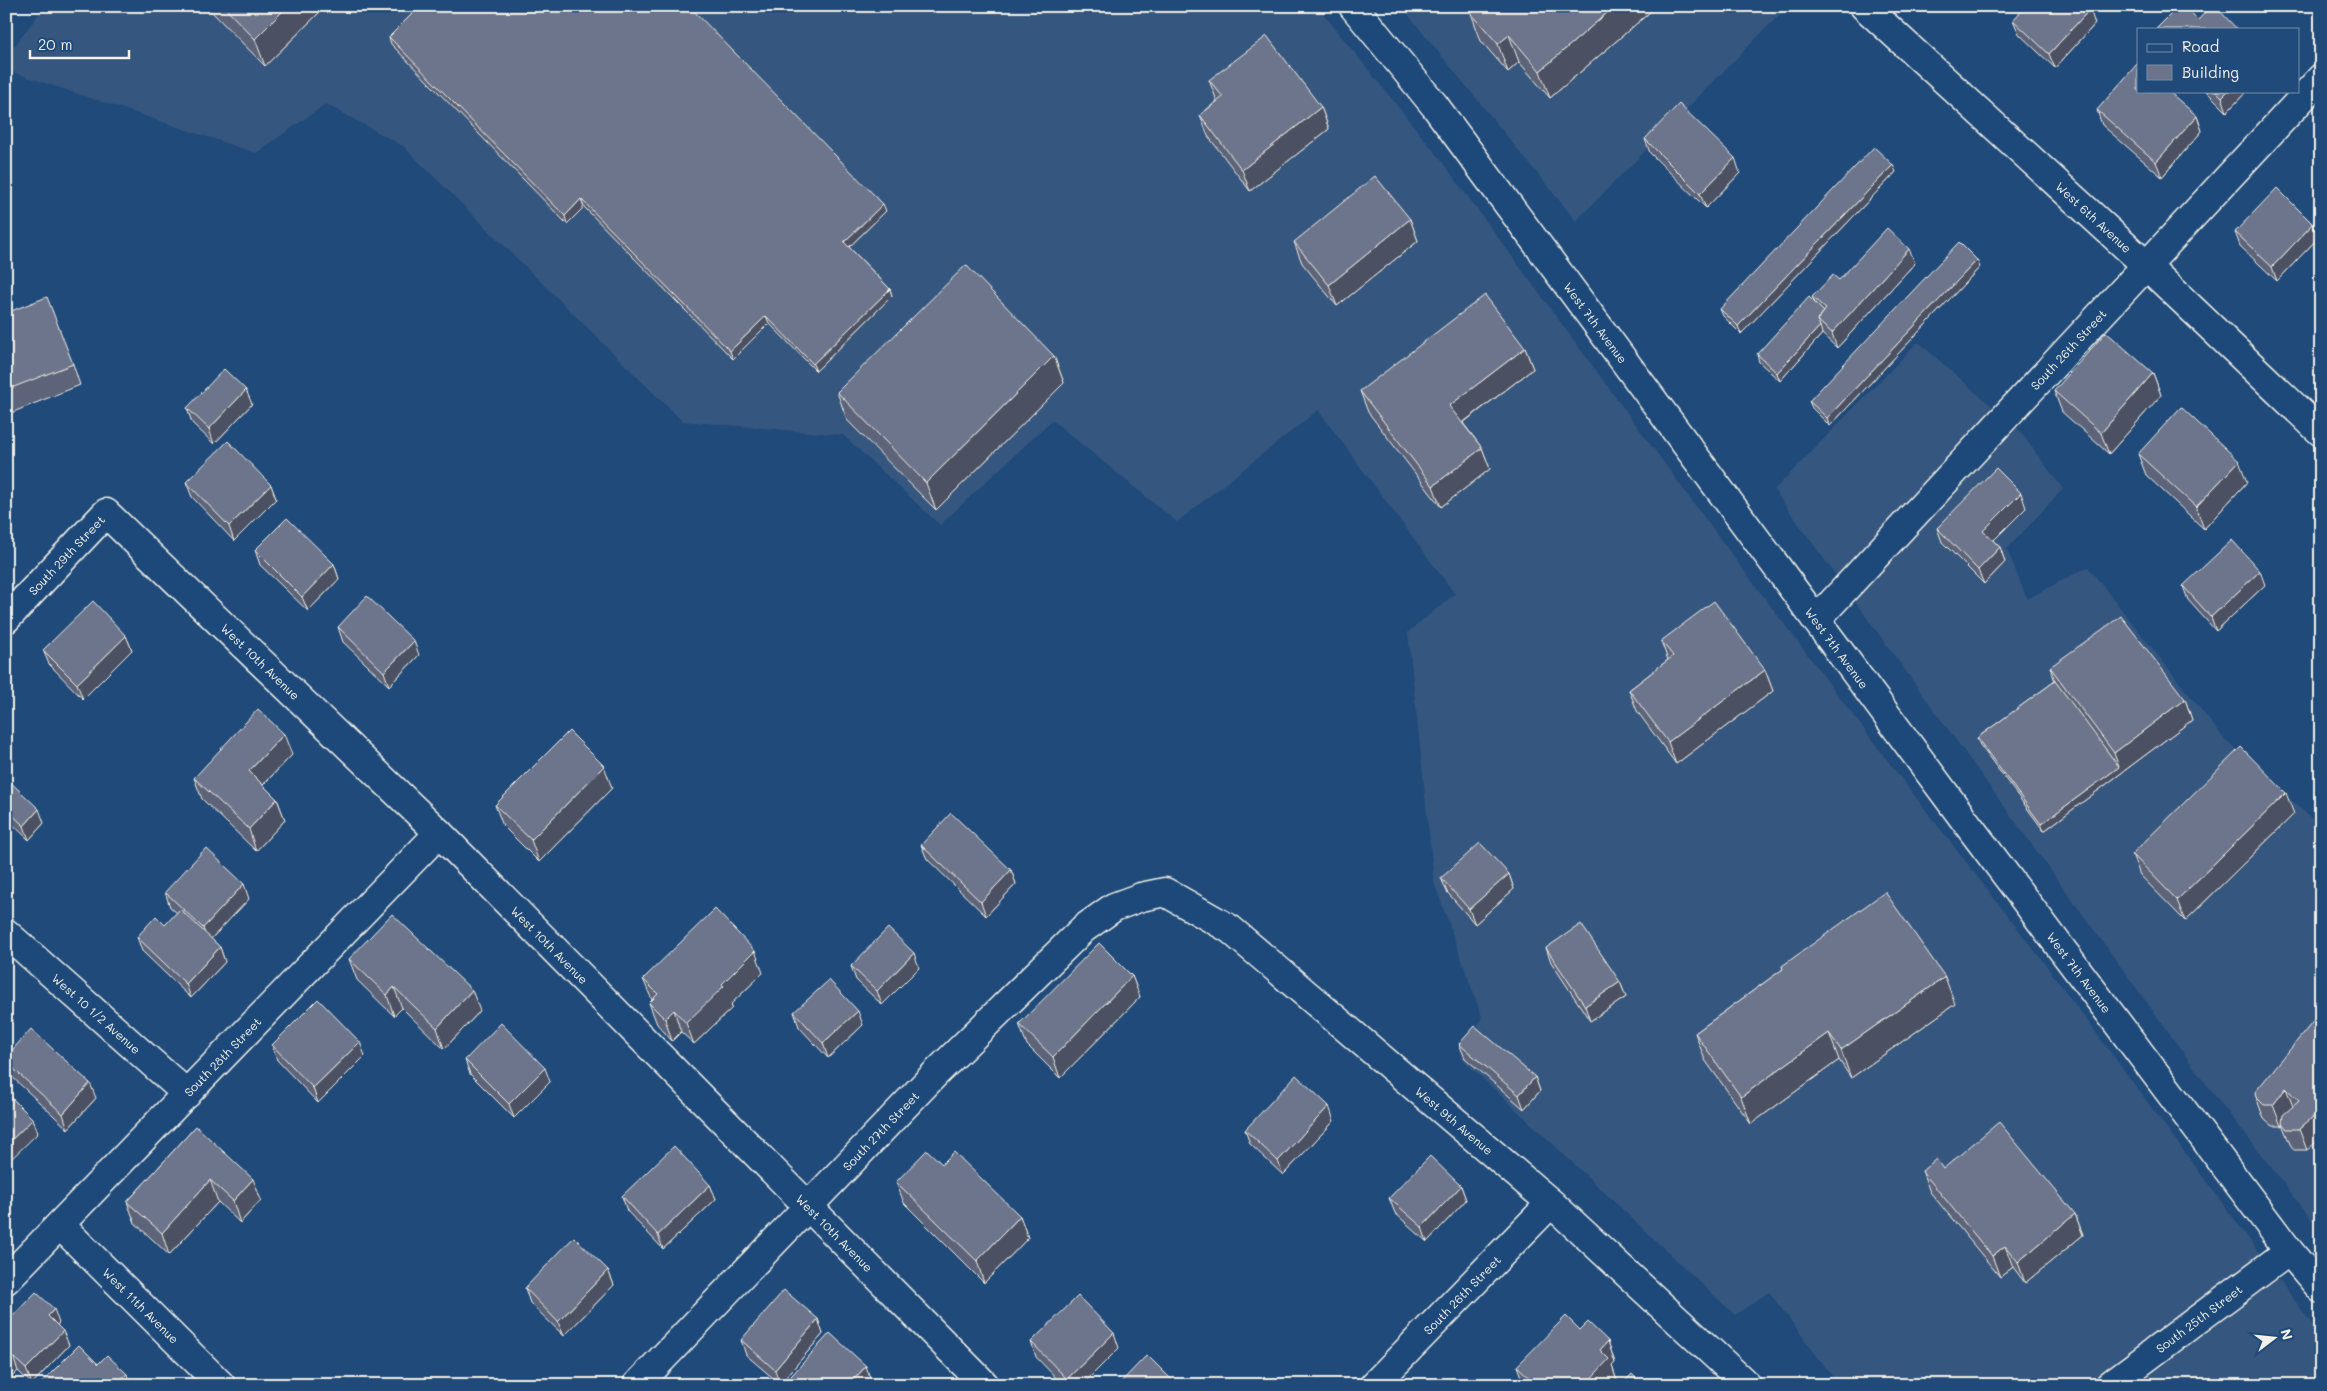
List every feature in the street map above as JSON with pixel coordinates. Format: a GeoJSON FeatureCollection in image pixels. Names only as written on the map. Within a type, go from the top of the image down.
{"type":"FeatureCollection","features":[{"type":"Feature","properties":{"kind":"street","name":"West 7th Avenue"},"geometry":{"type":"LineString","coordinates":[[1353,6],[1440,113],[1816,620],[2289,1251],[2321,1289]]}},
{"type":"Feature","properties":{"kind":"street","name":"West 6th Avenue"},"geometry":{"type":"LineString","coordinates":[[1864,6],[2147,266],[2321,432]]}},
{"type":"Feature","properties":{"kind":"street","name":"South 26th Street"},"geometry":{"type":"LineString","coordinates":[[1816,620],[2321,78]]}},
{"type":"Feature","properties":{"kind":"street","name":"South 29th Street"},"geometry":{"type":"LineString","coordinates":[[6,620],[106,512]]}},
{"type":"Feature","properties":{"kind":"street","name":"West 10th Avenue"},"geometry":{"type":"LineString","coordinates":[[106,512],[439,833],[985,1385]]}},
{"type":"Feature","properties":{"kind":"street","name":"South 28th Street"},"geometry":{"type":"LineString","coordinates":[[6,1280],[439,833]]}},
{"type":"Feature","properties":{"kind":"street","name":"West 9th Avenue"},"geometry":{"type":"LineString","coordinates":[[1141,897],[1165,892],[1230,929],[1551,1203],[1747,1385]]}},
{"type":"Feature","properties":{"kind":"street","name":"South 27th Street"},"geometry":{"type":"LineString","coordinates":[[637,1385],[935,1074],[1083,929],[1114,907],[1141,897]]}},
{"type":"Feature","properties":{"kind":"street","name":"West 10 1/2 Avenue"},"geometry":{"type":"LineString","coordinates":[[6,933],[187,1094]]}},
{"type":"Feature","properties":{"kind":"street","name":"South 26th Street"},"geometry":{"type":"LineString","coordinates":[[1374,1385],[1551,1203]]}},
{"type":"Feature","properties":{"kind":"street","name":"West 11th Avenue"},"geometry":{"type":"LineString","coordinates":[[60,1225],[221,1385]]}},
{"type":"Feature","properties":{"kind":"street","name":"South 25th Street"},"geometry":{"type":"LineString","coordinates":[[2110,1385],[2289,1251]]}},
{"type":"Feature","properties":{"kind":"shaded area"},"geometry":{"type":"Polygon","coordinates":[[[45,6],[1317,6],[1441,160],[1723,543],[1900,777],[2045,964],[2321,1336],[2321,1385],[1839,1385],[1769,1292],[1735,1315],[1461,1058],[1482,1017],[1434,882],[1408,632],[1455,594],[1318,410],[1177,522],[1052,420],[940,525],[843,435],[682,421],[403,146],[326,104],[256,153],[6,70],[6,57],[45,6]]]}},
{"type":"Feature","properties":{"kind":"shaded area"},"geometry":{"type":"Polygon","coordinates":[[[1401,6],[1788,6],[1576,221],[1401,6]]]}},
{"type":"Feature","properties":{"kind":"shaded area"},"geometry":{"type":"Polygon","coordinates":[[[1918,342],[2019,430],[2063,489],[2007,549],[2027,599],[2088,567],[2225,740],[2321,827],[2321,1231],[2209,1088],[1774,490],[1918,342]]]}},
{"type":"Feature","properties":{"kind":"building"},"geometry":{"type":"Polygon","coordinates":[[[223,6],[288,6],[255,39],[223,6]]]}},
{"type":"Feature","properties":{"kind":"building"},"geometry":{"type":"Polygon","coordinates":[[[420,6],[689,6],[883,204],[844,242],[890,289],[813,364],[766,316],[730,351],[581,199],[565,216],[389,37],[420,6]]]}},
{"type":"Feature","properties":{"kind":"building"},"geometry":{"type":"Polygon","coordinates":[[[1480,6],[1615,6],[1540,71],[1509,35],[1498,44],[1471,13],[1480,6]]]}},
{"type":"Feature","properties":{"kind":"building"},"geometry":{"type":"Polygon","coordinates":[[[2026,6],[2087,6],[2090,9],[2049,54],[2013,20],[2026,6]]]}},
{"type":"Feature","properties":{"kind":"building"},"geometry":{"type":"Polygon","coordinates":[[[2179,6],[2185,6],[2198,20],[2211,6],[2215,6],[2236,28],[2157,28],[2179,6]]]}},
{"type":"Feature","properties":{"kind":"building"},"geometry":{"type":"Polygon","coordinates":[[[1267,36],[1321,107],[1242,170],[1200,115],[1223,97],[1209,80],[1267,36]]]}},
{"type":"Feature","properties":{"kind":"building"},"geometry":{"type":"Polygon","coordinates":[[[2137,64],[2137,92],[2169,92],[2197,116],[2156,162],[2097,110],[2137,64]]]}},
{"type":"Feature","properties":{"kind":"building"},"geometry":{"type":"Polygon","coordinates":[[[2217,92],[2227,92],[2222,97],[2217,92]]]}},
{"type":"Feature","properties":{"kind":"building"},"geometry":{"type":"Polygon","coordinates":[[[1679,104],[1735,158],[1700,194],[1645,139],[1679,104]]]}},
{"type":"Feature","properties":{"kind":"building"},"geometry":{"type":"Polygon","coordinates":[[[1874,147],[1893,165],[1738,326],[1720,309],[1874,147]]]}},
{"type":"Feature","properties":{"kind":"building"},"geometry":{"type":"Polygon","coordinates":[[[1375,176],[1410,219],[1329,285],[1294,242],[1375,176]]]}},
{"type":"Feature","properties":{"kind":"building"},"geometry":{"type":"Polygon","coordinates":[[[2277,188],[2313,224],[2272,267],[2235,232],[2277,188]]]}},
{"type":"Feature","properties":{"kind":"building"},"geometry":{"type":"Polygon","coordinates":[[[1887,228],[1909,249],[1832,333],[1817,320],[1826,309],[1812,297],[1833,275],[1839,280],[1887,228]]]}},
{"type":"Feature","properties":{"kind":"building"},"geometry":{"type":"Polygon","coordinates":[[[1959,242],[1977,260],[1827,418],[1809,401],[1959,242]]]}},
{"type":"Feature","properties":{"kind":"building"},"geometry":{"type":"Polygon","coordinates":[[[966,265],[1054,356],[926,483],[837,392],[966,265]]]}},
{"type":"Feature","properties":{"kind":"building"},"geometry":{"type":"Polygon","coordinates":[[[1485,295],[1525,348],[1449,406],[1482,448],[1433,486],[1360,391],[1485,295]]]}},
{"type":"Feature","properties":{"kind":"building"},"geometry":{"type":"Polygon","coordinates":[[[47,297],[73,364],[6,390],[6,313],[47,297]]]}},
{"type":"Feature","properties":{"kind":"building"},"geometry":{"type":"Polygon","coordinates":[[[1809,297],[1824,312],[1817,320],[1820,326],[1777,373],[1757,354],[1809,297]]]}},
{"type":"Feature","properties":{"kind":"building"},"geometry":{"type":"Polygon","coordinates":[[[2106,332],[2153,373],[2101,433],[2054,391],[2106,332]]]}},
{"type":"Feature","properties":{"kind":"building"},"geometry":{"type":"Polygon","coordinates":[[[224,369],[246,390],[209,429],[187,408],[224,369]]]}},
{"type":"Feature","properties":{"kind":"building"},"geometry":{"type":"Polygon","coordinates":[[[2181,407],[2239,461],[2196,507],[2138,454],[2181,407]]]}},
{"type":"Feature","properties":{"kind":"building"},"geometry":{"type":"Polygon","coordinates":[[[228,441],[271,485],[229,526],[186,482],[228,441]]]}},
{"type":"Feature","properties":{"kind":"building"},"geometry":{"type":"Polygon","coordinates":[[[1996,468],[2021,493],[1983,531],[2000,547],[1978,570],[1937,528],[1996,468]]]}},
{"type":"Feature","properties":{"kind":"building"},"geometry":{"type":"Polygon","coordinates":[[[287,518],[334,564],[302,597],[255,550],[287,518]]]}},
{"type":"Feature","properties":{"kind":"building"},"geometry":{"type":"Polygon","coordinates":[[[2232,540],[2260,571],[2211,617],[2183,586],[2232,540]]]}},
{"type":"Feature","properties":{"kind":"building"},"geometry":{"type":"Polygon","coordinates":[[[367,596],[414,641],[384,672],[338,627],[367,596]]]}},
{"type":"Feature","properties":{"kind":"building"},"geometry":{"type":"Polygon","coordinates":[[[93,601],[126,636],[77,684],[43,650],[93,601]]]}},
{"type":"Feature","properties":{"kind":"building"},"geometry":{"type":"Polygon","coordinates":[[[1714,601],[1765,670],[1668,742],[1629,690],[1673,656],[1661,641],[1714,601]]]}},
{"type":"Feature","properties":{"kind":"building"},"geometry":{"type":"Polygon","coordinates":[[[2121,616],[2185,699],[2114,753],[2050,667],[2121,616]]]}},
{"type":"Feature","properties":{"kind":"building"},"geometry":{"type":"Polygon","coordinates":[[[2055,681],[2119,767],[2041,824],[1977,738],[2055,681]]]}},
{"type":"Feature","properties":{"kind":"building"},"geometry":{"type":"Polygon","coordinates":[[[258,709],[284,734],[249,771],[277,799],[249,829],[194,778],[258,709]]]}},
{"type":"Feature","properties":{"kind":"building"},"geometry":{"type":"Polygon","coordinates":[[[569,731],[604,766],[531,840],[495,805],[569,731]]]}},
{"type":"Feature","properties":{"kind":"building"},"geometry":{"type":"Polygon","coordinates":[[[2241,747],[2286,793],[2177,900],[2132,854],[2241,747]]]}},
{"type":"Feature","properties":{"kind":"building"},"geometry":{"type":"Polygon","coordinates":[[[6,778],[39,809],[24,826],[6,809],[6,778]]]}},
{"type":"Feature","properties":{"kind":"building"},"geometry":{"type":"Polygon","coordinates":[[[951,813],[1011,870],[981,902],[921,845],[951,813]]]}},
{"type":"Feature","properties":{"kind":"building"},"geometry":{"type":"Polygon","coordinates":[[[1480,843],[1509,874],[1469,909],[1441,878],[1480,843]]]}},
{"type":"Feature","properties":{"kind":"building"},"geometry":{"type":"Polygon","coordinates":[[[206,848],[244,884],[203,928],[165,892],[206,848]]]}},
{"type":"Feature","properties":{"kind":"building"},"geometry":{"type":"Polygon","coordinates":[[[1885,892],[1945,977],[1841,1050],[1829,1033],[1741,1097],[1695,1033],[1783,969],[1782,966],[1885,892]]]}},
{"type":"Feature","properties":{"kind":"building"},"geometry":{"type":"Polygon","coordinates":[[[180,909],[220,947],[186,984],[137,937],[156,916],[165,925],[180,909]]]}},
{"type":"Feature","properties":{"kind":"building"},"geometry":{"type":"Polygon","coordinates":[[[715,909],[755,951],[722,984],[724,986],[686,1023],[674,1010],[665,1019],[649,1003],[658,994],[643,979],[715,909]]]}},
{"type":"Feature","properties":{"kind":"building"},"geometry":{"type":"Polygon","coordinates":[[[392,914],[472,990],[437,1028],[394,987],[387,995],[349,959],[392,914]]]}},
{"type":"Feature","properties":{"kind":"building"},"geometry":{"type":"Polygon","coordinates":[[[1581,924],[1620,982],[1585,1006],[1546,948],[1581,924]]]}},
{"type":"Feature","properties":{"kind":"building"},"geometry":{"type":"Polygon","coordinates":[[[888,928],[914,953],[877,991],[851,966],[888,928]]]}},
{"type":"Feature","properties":{"kind":"building"},"geometry":{"type":"Polygon","coordinates":[[[1099,943],[1132,976],[1053,1057],[1019,1024],[1099,943]]]}},
{"type":"Feature","properties":{"kind":"building"},"geometry":{"type":"Polygon","coordinates":[[[829,980],[858,1011],[823,1043],[794,1012],[829,980]]]}},
{"type":"Feature","properties":{"kind":"building"},"geometry":{"type":"Polygon","coordinates":[[[318,999],[360,1042],[313,1088],[272,1045],[318,999]]]}},
{"type":"Feature","properties":{"kind":"building"},"geometry":{"type":"Polygon","coordinates":[[[2321,1012],[2321,1110],[2299,1129],[2287,1129],[2282,1123],[2283,1115],[2299,1101],[2286,1088],[2273,1105],[2264,1105],[2256,1097],[2255,1092],[2321,1012]]]}},
{"type":"Feature","properties":{"kind":"building"},"geometry":{"type":"Polygon","coordinates":[[[501,1023],[545,1068],[509,1104],[465,1060],[501,1023]]]}},
{"type":"Feature","properties":{"kind":"building"},"geometry":{"type":"Polygon","coordinates":[[[1475,1026],[1535,1077],[1519,1095],[1459,1044],[1475,1026]]]}},
{"type":"Feature","properties":{"kind":"building"},"geometry":{"type":"Polygon","coordinates":[[[31,1029],[90,1083],[63,1114],[6,1062],[6,1057],[31,1029]]]}},
{"type":"Feature","properties":{"kind":"building"},"geometry":{"type":"Polygon","coordinates":[[[1296,1075],[1329,1106],[1278,1161],[1245,1130],[1296,1075]]]}},
{"type":"Feature","properties":{"kind":"building"},"geometry":{"type":"Polygon","coordinates":[[[6,1092],[33,1119],[6,1145],[6,1092]]]}},
{"type":"Feature","properties":{"kind":"building"},"geometry":{"type":"Polygon","coordinates":[[[1999,1122],[2075,1214],[2018,1262],[2005,1246],[1992,1256],[1922,1171],[1936,1159],[1943,1169],[1999,1122]]]}},
{"type":"Feature","properties":{"kind":"building"},"geometry":{"type":"Polygon","coordinates":[[[196,1126],[253,1179],[233,1201],[210,1180],[162,1233],[127,1202],[196,1126]]]}},
{"type":"Feature","properties":{"kind":"building"},"geometry":{"type":"Polygon","coordinates":[[[674,1146],[710,1185],[658,1235],[622,1196],[674,1146]]]}},
{"type":"Feature","properties":{"kind":"building"},"geometry":{"type":"Polygon","coordinates":[[[927,1150],[942,1164],[954,1152],[1020,1216],[977,1261],[896,1182],[927,1150]]]}},
{"type":"Feature","properties":{"kind":"building"},"geometry":{"type":"Polygon","coordinates":[[[1430,1156],[1461,1186],[1422,1227],[1389,1198],[1430,1156]]]}},
{"type":"Feature","properties":{"kind":"building"},"geometry":{"type":"Polygon","coordinates":[[[574,1237],[608,1270],[558,1322],[525,1288],[574,1237]]]}},
{"type":"Feature","properties":{"kind":"building"},"geometry":{"type":"Polygon","coordinates":[[[784,1290],[818,1319],[775,1370],[741,1340],[784,1290]]]}},
{"type":"Feature","properties":{"kind":"building"},"geometry":{"type":"Polygon","coordinates":[[[36,1292],[54,1309],[48,1316],[63,1331],[26,1369],[13,1357],[6,1363],[6,1323],[36,1292]]]}},
{"type":"Feature","properties":{"kind":"building"},"geometry":{"type":"Polygon","coordinates":[[[1078,1296],[1114,1333],[1067,1379],[1031,1342],[1078,1296]]]}},
{"type":"Feature","properties":{"kind":"building"},"geometry":{"type":"Polygon","coordinates":[[[1566,1316],[1580,1330],[1588,1322],[1608,1341],[1600,1350],[1609,1359],[1585,1385],[1528,1385],[1532,1380],[1517,1366],[1566,1316]]]}},
{"type":"Feature","properties":{"kind":"building"},"geometry":{"type":"Polygon","coordinates":[[[830,1333],[866,1366],[849,1385],[783,1385],[830,1333]]]}},
{"type":"Feature","properties":{"kind":"building"},"geometry":{"type":"Polygon","coordinates":[[[79,1345],[98,1364],[107,1355],[127,1374],[120,1380],[125,1385],[39,1385],[79,1345]]]}},
{"type":"Feature","properties":{"kind":"building"},"geometry":{"type":"Polygon","coordinates":[[[1147,1355],[1177,1385],[1118,1385],[1147,1355]]]}},
{"type":"Feature","properties":{"kind":"building"},"geometry":{"type":"Polygon","coordinates":[[[1632,1374],[1643,1385],[1621,1385],[1632,1374]]]}}]}
